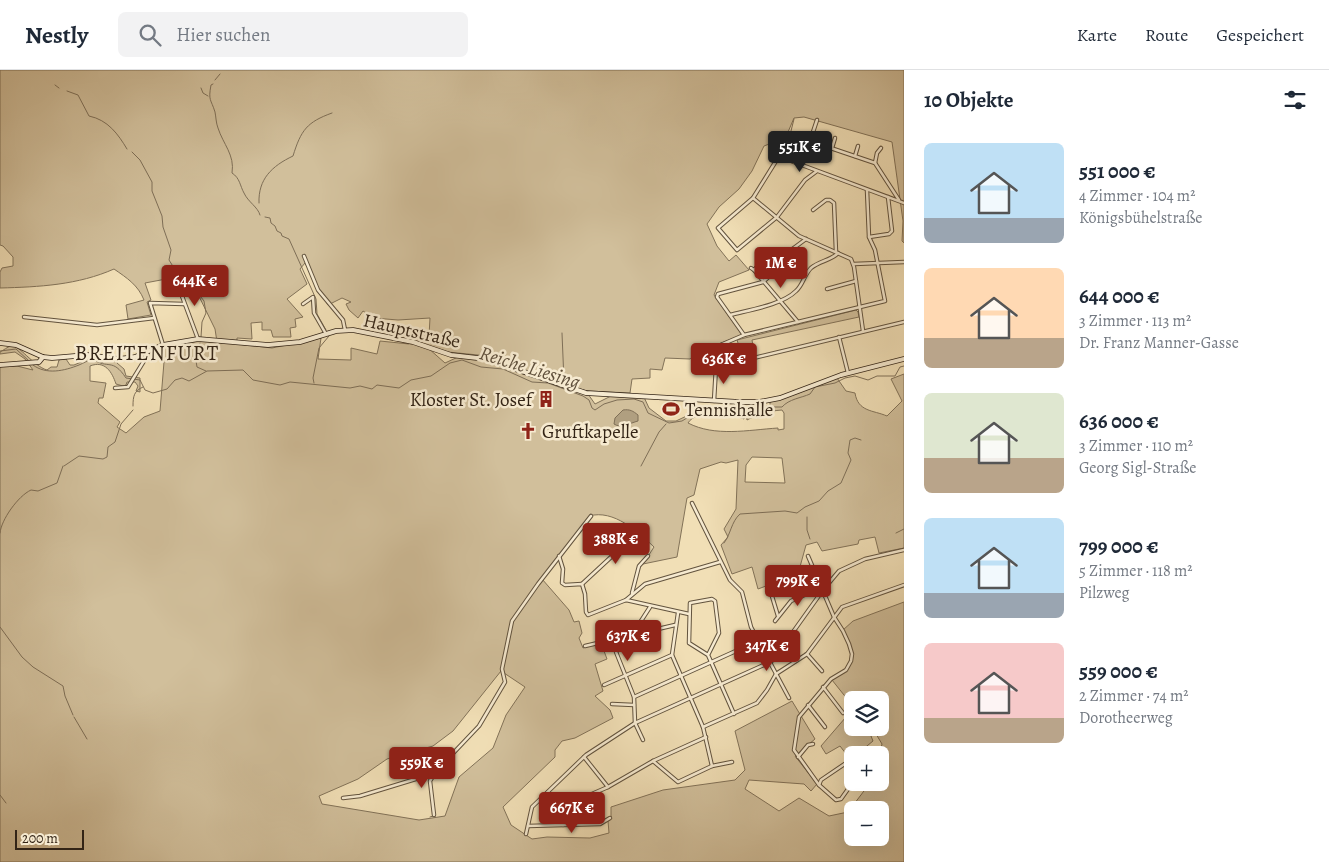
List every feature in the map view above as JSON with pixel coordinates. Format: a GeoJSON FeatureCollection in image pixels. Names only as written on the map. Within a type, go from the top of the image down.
{"type":"FeatureCollection","features":[{"type":"Feature","properties":{"kind":"main road","name":"Hauptstraße"},"geometry":{"type":"LineString","coordinates":[[0,343],[16,345],[43,357],[87,355],[124,359],[135,357],[163,345],[198,339],[268,345],[300,342],[345,330],[413,342],[451,355],[486,359],[581,392],[752,402],[791,395],[820,382],[848,373],[904,359]]}},
{"type":"Feature","properties":{"kind":"main road"},"geometry":{"type":"LineString","coordinates":[[0,365],[39,362],[43,357]]}},
{"type":"Feature","properties":{"kind":"street"},"geometry":{"type":"LineString","coordinates":[[810,141],[817,120]]}},
{"type":"Feature","properties":{"kind":"street"},"geometry":{"type":"LineString","coordinates":[[802,138],[875,163],[902,202]]}},
{"type":"Feature","properties":{"kind":"street"},"geometry":{"type":"LineString","coordinates":[[832,148],[835,138]]}},
{"type":"Feature","properties":{"kind":"street"},"geometry":{"type":"LineString","coordinates":[[855,156],[858,146]]}},
{"type":"Feature","properties":{"kind":"street"},"geometry":{"type":"LineString","coordinates":[[875,163],[881,148]]}},
{"type":"Feature","properties":{"kind":"street"},"geometry":{"type":"LineString","coordinates":[[817,171],[805,180],[777,216],[737,250],[718,228],[753,198],[776,161],[783,158],[902,202]]}},
{"type":"Feature","properties":{"kind":"street"},"geometry":{"type":"LineString","coordinates":[[714,401],[716,367],[714,353],[716,347],[744,335],[885,301],[878,264],[869,237],[867,190]]}},
{"type":"Feature","properties":{"kind":"street"},"geometry":{"type":"LineString","coordinates":[[753,198],[799,236],[849,257],[854,264],[863,331]]}},
{"type":"Feature","properties":{"kind":"street"},"geometry":{"type":"LineString","coordinates":[[869,237],[889,234],[892,231],[888,198]]}},
{"type":"Feature","properties":{"kind":"street"},"geometry":{"type":"LineString","coordinates":[[729,315],[781,301],[799,289],[808,272],[813,267],[835,256],[837,252],[834,203],[826,200],[813,210]]}},
{"type":"Feature","properties":{"kind":"street"},"geometry":{"type":"LineString","coordinates":[[744,335],[717,297],[718,294],[763,282],[778,268],[788,253],[806,239]]}},
{"type":"Feature","properties":{"kind":"street"},"geometry":{"type":"LineString","coordinates":[[788,253],[782,250],[776,252],[752,269],[798,322]]}},
{"type":"Feature","properties":{"kind":"street"},"geometry":{"type":"LineString","coordinates":[[304,256],[318,290],[343,320],[345,330]]}},
{"type":"Feature","properties":{"kind":"street"},"geometry":{"type":"LineString","coordinates":[[854,264],[904,262]]}},
{"type":"Feature","properties":{"kind":"street"},"geometry":{"type":"LineString","coordinates":[[176,280],[198,339]]}},
{"type":"Feature","properties":{"kind":"street"},"geometry":{"type":"LineString","coordinates":[[827,289],[856,281]]}},
{"type":"Feature","properties":{"kind":"street"},"geometry":{"type":"LineString","coordinates":[[302,304],[312,297],[314,312],[326,334]]}},
{"type":"Feature","properties":{"kind":"street"},"geometry":{"type":"LineString","coordinates":[[163,345],[150,305],[151,302],[184,304]]}},
{"type":"Feature","properties":{"kind":"street"},"geometry":{"type":"LineString","coordinates":[[24,317],[97,325],[154,318]]}},
{"type":"Feature","properties":{"kind":"street"},"geometry":{"type":"LineString","coordinates":[[716,367],[904,322]]}},
{"type":"Feature","properties":{"kind":"street"},"geometry":{"type":"LineString","coordinates":[[839,337],[848,373]]}},
{"type":"Feature","properties":{"kind":"street"},"geometry":{"type":"LineString","coordinates":[[115,388],[128,387],[147,356],[147,352]]}},
{"type":"Feature","properties":{"kind":"street"},"geometry":{"type":"LineString","coordinates":[[692,504],[730,580],[742,592],[758,641],[789,698]]}},
{"type":"Feature","properties":{"kind":"street"},"geometry":{"type":"LineString","coordinates":[[343,798],[360,796],[428,774],[452,757],[476,730],[505,682],[502,669],[511,624],[538,584],[591,516]]}},
{"type":"Feature","properties":{"kind":"street"},"geometry":{"type":"LineString","coordinates":[[559,556],[563,569],[563,584],[582,584],[637,533]]}},
{"type":"Feature","properties":{"kind":"street"},"geometry":{"type":"LineString","coordinates":[[526,834],[532,807],[584,757],[636,723],[770,662],[839,571],[865,559],[904,550]]}},
{"type":"Feature","properties":{"kind":"street"},"geometry":{"type":"LineString","coordinates":[[631,595],[639,566],[648,556]]}},
{"type":"Feature","properties":{"kind":"street"},"geometry":{"type":"LineString","coordinates":[[808,556],[852,654],[851,661],[846,670],[831,679],[799,717],[794,749],[819,785],[837,800],[841,799],[847,791]]}},
{"type":"Feature","properties":{"kind":"street"},"geometry":{"type":"LineString","coordinates":[[582,584],[585,594],[586,612],[588,614],[626,600],[645,584],[720,562]]}},
{"type":"Feature","properties":{"kind":"street"},"geometry":{"type":"LineString","coordinates":[[804,571],[813,567]]}},
{"type":"Feature","properties":{"kind":"street"},"geometry":{"type":"LineString","coordinates":[[703,727],[759,701],[776,674],[807,654],[844,605],[904,585]]}},
{"type":"Feature","properties":{"kind":"street"},"geometry":{"type":"LineString","coordinates":[[775,621],[791,601],[818,589],[823,590]]}},
{"type":"Feature","properties":{"kind":"street"},"geometry":{"type":"LineString","coordinates":[[771,593],[778,616]]}},
{"type":"Feature","properties":{"kind":"street"},"geometry":{"type":"LineString","coordinates":[[708,655],[719,633],[715,601],[712,599],[690,603],[689,644],[708,655],[734,714]]}},
{"type":"Feature","properties":{"kind":"street"},"geometry":{"type":"LineString","coordinates":[[626,600],[650,607],[689,614]]}},
{"type":"Feature","properties":{"kind":"street"},"geometry":{"type":"LineString","coordinates":[[643,740],[636,723],[634,697],[616,652],[632,635],[650,607]]}},
{"type":"Feature","properties":{"kind":"street"},"geometry":{"type":"LineString","coordinates":[[678,613],[672,655],[703,727],[712,766]]}},
{"type":"Feature","properties":{"kind":"street"},"geometry":{"type":"LineString","coordinates":[[585,646],[675,625]]}},
{"type":"Feature","properties":{"kind":"street"},"geometry":{"type":"LineString","coordinates":[[634,697],[758,641]]}},
{"type":"Feature","properties":{"kind":"street"},"geometry":{"type":"LineString","coordinates":[[807,654],[822,671]]}},
{"type":"Feature","properties":{"kind":"street"},"geometry":{"type":"LineString","coordinates":[[604,685],[672,655]]}},
{"type":"Feature","properties":{"kind":"street"},"geometry":{"type":"LineString","coordinates":[[823,687],[843,713]]}},
{"type":"Feature","properties":{"kind":"street"},"geometry":{"type":"LineString","coordinates":[[612,704],[634,705]]}},
{"type":"Feature","properties":{"kind":"street"},"geometry":{"type":"LineString","coordinates":[[808,705],[825,727]]}},
{"type":"Feature","properties":{"kind":"street"},"geometry":{"type":"LineString","coordinates":[[562,807],[608,787],[653,761],[706,737]]}},
{"type":"Feature","properties":{"kind":"street"},"geometry":{"type":"LineString","coordinates":[[798,757],[808,745],[813,744]]}},
{"type":"Feature","properties":{"kind":"street"},"geometry":{"type":"LineString","coordinates":[[584,757],[608,787]]}},
{"type":"Feature","properties":{"kind":"street"},"geometry":{"type":"LineString","coordinates":[[653,761],[678,782],[712,766],[732,762]]}},
{"type":"Feature","properties":{"kind":"street"},"geometry":{"type":"LineString","coordinates":[[819,785],[820,781],[844,764]]}},
{"type":"Feature","properties":{"kind":"street"},"geometry":{"type":"LineString","coordinates":[[430,779],[437,769]]}},
{"type":"Feature","properties":{"kind":"street"},"geometry":{"type":"LineString","coordinates":[[428,774],[434,815]]}},
{"type":"Feature","properties":{"kind":"street"},"geometry":{"type":"LineString","coordinates":[[548,792],[562,807],[563,825]]}},
{"type":"Feature","properties":{"kind":"street"},"geometry":{"type":"LineString","coordinates":[[528,826],[600,824],[610,818]]}},
{"type":"Feature","properties":{"kind":"shaded area"},"geometry":{"type":"Polygon","coordinates":[[[0,70],[904,70],[904,243],[902,241],[903,221],[892,142],[804,117],[794,118],[788,132],[795,146],[777,141],[764,146],[752,171],[739,189],[719,207],[707,224],[717,246],[729,261],[736,255],[749,270],[719,282],[714,295],[742,335],[716,345],[710,353],[698,353],[690,359],[665,358],[662,370],[650,369],[650,378],[632,379],[630,393],[588,391],[549,377],[556,383],[588,394],[595,404],[611,396],[643,395],[649,408],[666,421],[676,421],[695,412],[702,411],[728,410],[745,414],[744,419],[731,415],[706,414],[692,419],[688,423],[709,430],[732,432],[784,429],[784,413],[782,410],[763,413],[747,420],[746,414],[759,407],[770,406],[770,402],[837,378],[846,391],[855,393],[859,404],[887,416],[902,401],[891,379],[904,374],[904,548],[879,553],[875,537],[859,540],[858,544],[822,551],[817,542],[806,545],[798,574],[758,589],[752,567],[732,574],[721,545],[728,537],[724,529],[736,509],[738,460],[726,463],[721,462],[700,469],[694,495],[687,498],[677,557],[643,564],[654,547],[648,541],[625,523],[616,519],[598,515],[589,516],[542,579],[569,610],[574,622],[579,621],[582,633],[579,638],[583,648],[601,643],[607,659],[595,664],[603,691],[595,696],[610,710],[613,718],[575,738],[562,741],[555,750],[555,757],[503,807],[511,825],[532,839],[547,837],[590,838],[609,833],[608,821],[611,819],[611,807],[663,790],[735,780],[745,770],[735,731],[792,701],[815,739],[795,756],[817,784],[811,791],[804,784],[749,780],[745,789],[779,811],[799,798],[829,816],[844,813],[844,846],[889,846],[889,801],[856,801],[864,791],[889,791],[889,746],[881,746],[877,736],[889,736],[889,691],[844,691],[844,695],[832,680],[846,670],[850,664],[850,646],[843,630],[853,621],[904,602],[904,862],[0,862],[0,366],[17,366],[33,370],[25,359],[15,352],[0,354],[0,352],[10,346],[14,346],[47,370],[51,367],[57,367],[59,360],[66,359],[70,365],[93,357],[101,363],[108,360],[117,361],[124,369],[126,376],[140,378],[140,392],[136,391],[138,386],[135,382],[127,382],[123,386],[116,384],[110,371],[100,365],[90,366],[90,381],[106,383],[103,398],[99,398],[98,403],[120,422],[117,427],[126,433],[144,417],[160,411],[164,362],[162,349],[198,341],[217,342],[215,329],[193,284],[182,276],[145,283],[151,300],[147,302],[151,315],[128,319],[126,305],[144,300],[135,286],[114,269],[72,282],[44,286],[0,288],[0,272],[2,268],[13,266],[13,257],[0,245],[0,70]],[[305,263],[300,269],[307,284],[287,299],[303,317],[295,319],[296,327],[290,328],[291,337],[273,337],[271,330],[262,330],[262,322],[251,323],[252,339],[237,338],[237,344],[272,348],[321,338],[318,359],[351,360],[351,348],[377,354],[380,341],[409,344],[411,342],[428,348],[445,363],[458,357],[475,358],[518,368],[488,356],[448,352],[412,340],[416,337],[429,336],[430,318],[398,320],[374,318],[363,311],[358,318],[349,310],[346,304],[351,302],[342,298],[328,305],[305,263]],[[752,457],[746,465],[745,482],[785,483],[782,458],[752,457]],[[501,671],[453,731],[433,746],[387,759],[358,779],[319,796],[322,804],[419,820],[445,816],[459,777],[493,748],[506,715],[525,687],[501,671]]]}},
{"type":"Feature","properties":{"kind":"shaded area"},"geometry":{"type":"Polygon","coordinates":[[[856,310],[859,317],[752,340],[753,346],[748,347],[747,344],[739,346],[737,340],[856,310]]]}},
{"type":"Feature","properties":{"kind":"shaded area"},"geometry":{"type":"Polygon","coordinates":[[[623,410],[633,411],[638,415],[638,421],[623,426],[614,424],[615,418],[623,410]]]}},
{"type":"Feature","properties":{"kind":"shaded area"},"geometry":{"type":"Polygon","coordinates":[[[844,719],[844,736],[871,736],[873,741],[867,746],[844,746],[844,751],[840,746],[826,754],[821,746],[844,719]]]}},
{"type":"Feature","properties":{"kind":"waterway"},"geometry":{"type":"LineString","coordinates":[[215,80],[220,74]]}},
{"type":"Feature","properties":{"kind":"waterway"},"geometry":{"type":"LineString","coordinates":[[213,84],[211,85],[210,100],[220,134],[232,161],[232,173],[237,177],[246,196],[260,215]]}},
{"type":"Feature","properties":{"kind":"waterway"},"geometry":{"type":"LineString","coordinates":[[55,85],[59,88]]}},
{"type":"Feature","properties":{"kind":"waterway"},"geometry":{"type":"LineString","coordinates":[[201,88],[203,93],[208,96]]}},
{"type":"Feature","properties":{"kind":"waterway"},"geometry":{"type":"LineString","coordinates":[[67,91],[78,95],[89,116],[107,124],[127,149]]}},
{"type":"Feature","properties":{"kind":"waterway"},"geometry":{"type":"LineString","coordinates":[[259,203],[261,187],[268,174],[279,164],[293,156],[302,133],[306,128],[316,120],[332,113]]}},
{"type":"Feature","properties":{"kind":"waterway"},"geometry":{"type":"LineString","coordinates":[[791,138],[794,119]]}},
{"type":"Feature","properties":{"kind":"waterway"},"geometry":{"type":"LineString","coordinates":[[132,152],[140,160],[152,182],[152,191],[162,216],[163,227],[171,250],[169,260],[174,268],[195,284],[197,292],[204,301],[206,313],[202,322],[201,337]]}},
{"type":"Feature","properties":{"kind":"waterway"},"geometry":{"type":"LineString","coordinates":[[265,217],[270,218],[277,231],[289,239],[316,299],[317,314],[326,330]]}},
{"type":"Feature","properties":{"kind":"waterway"},"geometry":{"type":"LineString","coordinates":[[562,333],[564,381]]}},
{"type":"Feature","properties":{"kind":"waterway"},"geometry":{"type":"LineString","coordinates":[[314,383],[313,378],[319,348],[329,336]]}},
{"type":"Feature","properties":{"kind":"waterway"},"geometry":{"type":"LineString","coordinates":[[200,343],[196,361],[197,367],[206,371]]}},
{"type":"Feature","properties":{"kind":"waterway","name":"Reiche Liesing"},"geometry":{"type":"LineString","coordinates":[[0,351],[16,349],[29,361]]}},
{"type":"Feature","properties":{"kind":"waterway","name":"Reiche Liesing"},"geometry":{"type":"LineString","coordinates":[[33,365],[44,370],[55,371],[73,367],[93,359],[117,368],[126,378],[140,380],[145,390],[153,393],[167,389],[175,380],[182,378],[189,381],[207,371],[243,370],[253,380],[280,385],[290,382],[350,388],[360,386],[372,389],[377,385],[399,388],[411,380],[431,376],[450,363],[462,360],[481,367],[503,369],[532,382],[548,383],[583,396],[589,400],[592,408],[595,410],[604,404],[617,400],[634,399],[643,402],[648,413],[669,423],[682,421],[700,412],[728,411],[748,417],[761,407],[782,407],[792,400],[810,394],[815,387],[855,376],[868,380],[877,376],[895,376],[900,367],[904,366]]}},
{"type":"Feature","properties":{"kind":"waterway"},"geometry":{"type":"LineString","coordinates":[[133,406],[135,394],[143,387]]}},
{"type":"Feature","properties":{"kind":"waterway"},"geometry":{"type":"LineString","coordinates":[[64,466],[79,456],[103,459],[107,457],[108,447],[115,442],[121,424],[133,410]]}},
{"type":"Feature","properties":{"kind":"waterway"},"geometry":{"type":"LineString","coordinates":[[641,466],[659,432],[666,424]]}},
{"type":"Feature","properties":{"kind":"waterway"},"geometry":{"type":"LineString","coordinates":[[724,543],[740,514],[785,511],[797,513],[819,501],[828,491],[841,483],[851,460],[848,453],[850,440],[855,438],[861,440]]}},
{"type":"Feature","properties":{"kind":"waterway"},"geometry":{"type":"LineString","coordinates":[[0,533],[7,515],[21,497],[31,490],[38,491],[57,483],[63,466]]}},
{"type":"Feature","properties":{"kind":"waterway"},"geometry":{"type":"LineString","coordinates":[[807,517],[807,530],[810,539]]}},
{"type":"Feature","properties":{"kind":"waterway"},"geometry":{"type":"LineString","coordinates":[[896,533],[904,529]]}},
{"type":"Feature","properties":{"kind":"waterway"},"geometry":{"type":"LineString","coordinates":[[0,627],[22,657],[33,667],[63,686],[73,715]]}},
{"type":"Feature","properties":{"kind":"waterway"},"geometry":{"type":"LineString","coordinates":[[74,717],[87,739]]}},
{"type":"Feature","properties":{"kind":"waterway"},"geometry":{"type":"LineString","coordinates":[[0,795],[6,803]]}},
{"type":"Feature","properties":{"kind":"place","name":"Kloster St. Josef"},"geometry":{"type":"Point","coordinates":[546,399]}},
{"type":"Feature","properties":{"kind":"place","name":"Tennishalle"},"geometry":{"type":"Point","coordinates":[671,409]}},
{"type":"Feature","properties":{"kind":"place","name":"Gruftkapelle"},"geometry":{"type":"Point","coordinates":[528,431]}},
{"type":"Feature","properties":{"kind":"district","name":"BREITENFURT"},"geometry":{"type":"Point","coordinates":[147,353]}}]}
